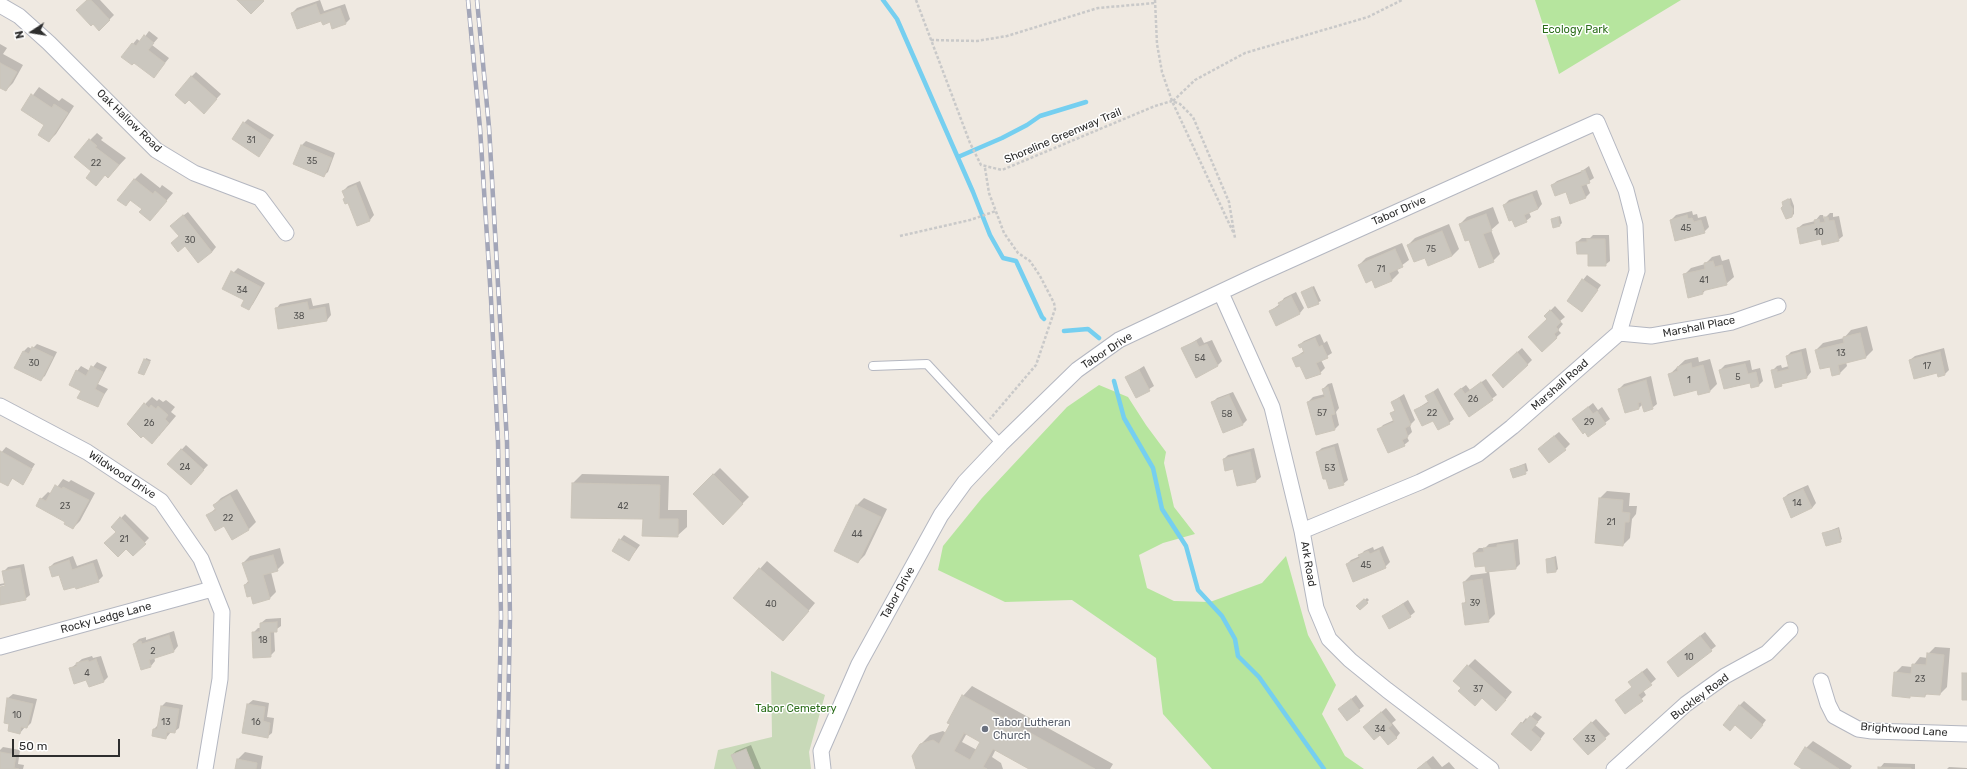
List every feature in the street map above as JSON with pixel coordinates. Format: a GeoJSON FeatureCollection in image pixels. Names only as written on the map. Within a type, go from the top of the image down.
{"type":"FeatureCollection","features":[{"type":"Feature","properties":{"kind":"street","name":"Oak Hallow Road"},"geometry":{"type":"LineString","coordinates":[[0,5],[19,16],[49,43],[156,150],[194,173],[260,198],[286,233]]}},
{"type":"Feature","properties":{"kind":"street","name":"Tabor Drive"},"geometry":{"type":"LineString","coordinates":[[823,769],[821,751],[859,664],[941,515],[966,482],[1001,444],[1077,370],[1119,340],[1597,122],[1626,190],[1635,225],[1637,271],[1619,333]]}},
{"type":"Feature","properties":{"kind":"street","name":"Ark Road"},"geometry":{"type":"LineString","coordinates":[[1221,293],[1272,407],[1302,531],[1316,608],[1329,639],[1350,660],[1491,769]]}},
{"type":"Feature","properties":{"kind":"street","name":"Marshall Place"},"geometry":{"type":"LineString","coordinates":[[1619,333],[1651,336],[1732,322],[1778,306]]}},
{"type":"Feature","properties":{"kind":"street","name":"Marshall Road"},"geometry":{"type":"LineString","coordinates":[[1302,531],[1420,482],[1478,454],[1512,427],[1619,333]]}},
{"type":"Feature","properties":{"kind":"street","name":"Wildwood Drive"},"geometry":{"type":"LineString","coordinates":[[0,406],[87,452],[161,501],[201,559],[222,612],[220,672],[205,769]]}},
{"type":"Feature","properties":{"kind":"street","name":"Rocky Ledge Lane"},"geometry":{"type":"LineString","coordinates":[[0,647],[212,589]]}},
{"type":"Feature","properties":{"kind":"street","name":"Buckley Road"},"geometry":{"type":"LineString","coordinates":[[1614,769],[1686,704],[1725,676],[1767,653],[1790,630]]}},
{"type":"Feature","properties":{"kind":"street","name":"Brightwood Lane"},"geometry":{"type":"LineString","coordinates":[[1821,681],[1828,704],[1834,716],[1858,728],[1872,731],[1967,734]]}},
{"type":"Feature","properties":{"kind":"lane"},"geometry":{"type":"LineString","coordinates":[[872,366],[927,364],[1001,444]]}},
{"type":"Feature","properties":{"kind":"path","name":"Shoreline Greenway Trail"},"geometry":{"type":"LineString","coordinates":[[916,0],[970,143],[981,166],[985,168],[1002,170],[1155,106],[1172,101]]}},
{"type":"Feature","properties":{"kind":"path"},"geometry":{"type":"LineString","coordinates":[[1172,101],[1195,80],[1245,53],[1368,17],[1402,0]]}},
{"type":"Feature","properties":{"kind":"path"},"geometry":{"type":"LineString","coordinates":[[931,40],[977,41],[992,39],[1051,24],[1098,8],[1155,2],[1157,44],[1162,72],[1172,101],[1235,238],[1228,202],[1203,137],[1193,117],[1187,109],[1172,101]]}},
{"type":"Feature","properties":{"kind":"path"},"geometry":{"type":"LineString","coordinates":[[984,426],[1036,365],[1055,309],[1054,303],[1040,276],[1030,261],[1018,253],[1004,233],[989,193],[985,168]]}},
{"type":"Feature","properties":{"kind":"path"},"geometry":{"type":"LineString","coordinates":[[900,236],[970,220],[996,211]]}},
{"type":"Feature","properties":{"kind":"green space","name":"Ecology Park"},"geometry":{"type":"Polygon","coordinates":[[[1535,0],[1681,0],[1559,74],[1535,0]]]}},
{"type":"Feature","properties":{"kind":"green space"},"geometry":{"type":"Polygon","coordinates":[[[1099,385],[1128,397],[1166,452],[1164,463],[1174,507],[1195,534],[1163,543],[1139,555],[1147,588],[1174,601],[1210,602],[1262,583],[1286,556],[1308,635],[1336,685],[1322,714],[1345,756],[1364,769],[1212,769],[1163,714],[1156,658],[1072,600],[1005,602],[938,570],[943,546],[982,498],[1067,407],[1099,385]]]}},
{"type":"Feature","properties":{"kind":"green space","name":"Tabor Cemetery"},"geometry":{"type":"Polygon","coordinates":[[[771,671],[825,695],[809,752],[811,769],[714,769],[718,750],[772,737],[771,671]]]}},
{"type":"Feature","properties":{"kind":"building"},"geometry":{"type":"Polygon","coordinates":[[[87,0],[91,0],[110,20],[99,31],[93,24],[91,26],[76,10],[87,0]]]}},
{"type":"Feature","properties":{"kind":"building"},"geometry":{"type":"Polygon","coordinates":[[[237,0],[263,0],[264,1],[251,14],[237,0]]]}},
{"type":"Feature","properties":{"kind":"building"},"geometry":{"type":"Polygon","coordinates":[[[316,4],[320,15],[340,8],[346,24],[332,29],[330,22],[323,25],[321,21],[297,29],[291,13],[316,4]]]}},
{"type":"Feature","properties":{"kind":"building"},"geometry":{"type":"Polygon","coordinates":[[[144,35],[154,43],[148,50],[165,63],[154,78],[134,63],[132,65],[121,57],[132,43],[136,46],[144,35]]]}},
{"type":"Feature","properties":{"kind":"building"},"geometry":{"type":"Polygon","coordinates":[[[0,63],[17,72],[6,91],[0,88],[0,63]]]}},
{"type":"Feature","properties":{"kind":"building"},"geometry":{"type":"Polygon","coordinates":[[[191,76],[217,99],[204,114],[189,100],[185,104],[175,95],[191,76]]]}},
{"type":"Feature","properties":{"kind":"building"},"geometry":{"type":"Polygon","coordinates":[[[31,94],[52,108],[54,104],[68,113],[49,142],[38,135],[44,125],[21,110],[31,94]]]}},
{"type":"Feature","properties":{"kind":"building"},"geometry":{"type":"Polygon","coordinates":[[[243,122],[270,140],[259,157],[232,139],[243,122]]]}},
{"type":"Feature","properties":{"kind":"building"},"geometry":{"type":"Polygon","coordinates":[[[89,139],[97,146],[95,147],[119,165],[108,178],[105,175],[96,186],[86,178],[91,171],[74,157],[89,139]]]}},
{"type":"Feature","properties":{"kind":"building"},"geometry":{"type":"Polygon","coordinates":[[[301,145],[332,158],[324,177],[293,164],[301,145]]]}},
{"type":"Feature","properties":{"kind":"building"},"geometry":{"type":"Polygon","coordinates":[[[1585,170],[1590,183],[1581,186],[1586,198],[1570,204],[1566,192],[1555,196],[1551,185],[1582,173],[1581,171],[1585,170]]]}},
{"type":"Feature","properties":{"kind":"building"},"geometry":{"type":"Polygon","coordinates":[[[134,179],[153,194],[155,191],[167,201],[150,221],[139,212],[142,209],[130,200],[126,206],[117,200],[134,179]]]}},
{"type":"Feature","properties":{"kind":"building"},"geometry":{"type":"Polygon","coordinates":[[[356,185],[370,221],[357,226],[348,203],[345,204],[343,199],[345,198],[342,191],[356,185]]]}},
{"type":"Feature","properties":{"kind":"building"},"geometry":{"type":"Polygon","coordinates":[[[1532,194],[1538,209],[1524,215],[1527,222],[1515,227],[1512,220],[1509,221],[1503,205],[1532,194]]]}},
{"type":"Feature","properties":{"kind":"building"},"geometry":{"type":"Polygon","coordinates":[[[1788,199],[1790,200],[1790,205],[1793,209],[1792,217],[1786,219],[1781,208],[1783,206],[1782,202],[1788,199]]]}},
{"type":"Feature","properties":{"kind":"building"},"geometry":{"type":"Polygon","coordinates":[[[1486,214],[1492,231],[1483,234],[1494,262],[1479,268],[1469,240],[1465,241],[1459,224],[1486,214]]]}},
{"type":"Feature","properties":{"kind":"building"},"geometry":{"type":"Polygon","coordinates":[[[183,215],[212,252],[198,263],[185,246],[178,252],[171,243],[179,236],[170,226],[183,215]]]}},
{"type":"Feature","properties":{"kind":"building"},"geometry":{"type":"Polygon","coordinates":[[[1687,215],[1688,219],[1692,218],[1694,222],[1701,220],[1705,233],[1675,241],[1670,220],[1687,215]]]}},
{"type":"Feature","properties":{"kind":"building"},"geometry":{"type":"Polygon","coordinates":[[[1558,217],[1560,226],[1553,228],[1551,219],[1558,217]]]}},
{"type":"Feature","properties":{"kind":"building"},"geometry":{"type":"Polygon","coordinates":[[[1824,217],[1828,217],[1829,221],[1834,220],[1839,241],[1822,245],[1821,239],[1800,244],[1797,228],[1815,224],[1814,220],[1819,219],[1820,223],[1825,222],[1824,217]]]}},
{"type":"Feature","properties":{"kind":"building"},"geometry":{"type":"Polygon","coordinates":[[[1442,231],[1452,256],[1428,266],[1425,258],[1414,262],[1407,245],[1442,231]]]}},
{"type":"Feature","properties":{"kind":"building"},"geometry":{"type":"Polygon","coordinates":[[[1587,239],[1605,239],[1606,266],[1588,266],[1588,254],[1577,254],[1576,242],[1587,242],[1587,239]]]}},
{"type":"Feature","properties":{"kind":"building"},"geometry":{"type":"Polygon","coordinates":[[[1395,249],[1403,267],[1389,273],[1392,281],[1375,288],[1372,280],[1366,283],[1358,265],[1395,249]]]}},
{"type":"Feature","properties":{"kind":"building"},"geometry":{"type":"Polygon","coordinates":[[[1713,261],[1715,267],[1722,265],[1727,285],[1702,291],[1703,294],[1688,298],[1683,274],[1705,269],[1704,263],[1713,261]]]}},
{"type":"Feature","properties":{"kind":"building"},"geometry":{"type":"Polygon","coordinates":[[[231,271],[261,287],[249,310],[241,306],[244,300],[222,289],[231,271]]]}},
{"type":"Feature","properties":{"kind":"building"},"geometry":{"type":"Polygon","coordinates":[[[1582,279],[1598,290],[1582,312],[1567,301],[1582,279]]]}},
{"type":"Feature","properties":{"kind":"building"},"geometry":{"type":"Polygon","coordinates":[[[1312,287],[1319,304],[1308,308],[1301,292],[1312,287]]]}},
{"type":"Feature","properties":{"kind":"building"},"geometry":{"type":"Polygon","coordinates":[[[1291,296],[1300,314],[1276,326],[1269,311],[1280,306],[1278,303],[1291,296]]]}},
{"type":"Feature","properties":{"kind":"building"},"geometry":{"type":"Polygon","coordinates":[[[307,302],[309,310],[325,307],[327,321],[278,329],[275,308],[307,302]]]}},
{"type":"Feature","properties":{"kind":"building"},"geometry":{"type":"Polygon","coordinates":[[[1550,310],[1561,322],[1556,327],[1559,330],[1554,334],[1557,338],[1542,352],[1528,337],[1547,319],[1544,316],[1550,310]]]}},
{"type":"Feature","properties":{"kind":"building"},"geometry":{"type":"Polygon","coordinates":[[[1860,333],[1866,358],[1838,365],[1840,374],[1832,376],[1830,367],[1820,369],[1815,350],[1844,343],[1843,337],[1860,333]]]}},
{"type":"Feature","properties":{"kind":"building"},"geometry":{"type":"Polygon","coordinates":[[[1315,338],[1319,347],[1322,345],[1328,358],[1316,363],[1321,374],[1306,379],[1300,366],[1296,367],[1292,358],[1304,353],[1302,347],[1300,348],[1298,345],[1315,338]]]}},
{"type":"Feature","properties":{"kind":"building"},"geometry":{"type":"Polygon","coordinates":[[[1196,341],[1199,347],[1207,344],[1218,366],[1196,378],[1181,348],[1196,341]]]}},
{"type":"Feature","properties":{"kind":"building"},"geometry":{"type":"Polygon","coordinates":[[[32,347],[53,357],[41,381],[14,368],[23,351],[29,354],[32,347]]]}},
{"type":"Feature","properties":{"kind":"building"},"geometry":{"type":"Polygon","coordinates":[[[1517,352],[1528,365],[1503,388],[1492,375],[1517,352]]]}},
{"type":"Feature","properties":{"kind":"building"},"geometry":{"type":"Polygon","coordinates":[[[1801,352],[1807,378],[1781,384],[1782,386],[1775,388],[1771,370],[1777,369],[1777,372],[1789,369],[1786,356],[1801,352]]]}},
{"type":"Feature","properties":{"kind":"building"},"geometry":{"type":"Polygon","coordinates":[[[1940,352],[1945,375],[1938,377],[1937,373],[1914,379],[1909,360],[1940,352]]]}},
{"type":"Feature","properties":{"kind":"building"},"geometry":{"type":"Polygon","coordinates":[[[144,359],[150,362],[144,375],[138,373],[144,359]]]}},
{"type":"Feature","properties":{"kind":"building"},"geometry":{"type":"Polygon","coordinates":[[[1691,363],[1692,368],[1703,365],[1710,392],[1698,395],[1697,390],[1674,396],[1668,374],[1678,371],[1677,367],[1691,363]]]}},
{"type":"Feature","properties":{"kind":"building"},"geometry":{"type":"Polygon","coordinates":[[[1745,364],[1748,374],[1756,372],[1759,386],[1751,388],[1750,383],[1724,389],[1719,370],[1745,364]]]}},
{"type":"Feature","properties":{"kind":"building"},"geometry":{"type":"Polygon","coordinates":[[[91,366],[103,372],[95,389],[104,394],[98,407],[77,398],[81,391],[69,385],[76,370],[86,376],[91,366]]]}},
{"type":"Feature","properties":{"kind":"building"},"geometry":{"type":"Polygon","coordinates":[[[1139,370],[1150,391],[1136,398],[1125,377],[1139,370]]]}},
{"type":"Feature","properties":{"kind":"building"},"geometry":{"type":"Polygon","coordinates":[[[1646,380],[1653,409],[1644,412],[1641,402],[1638,403],[1639,409],[1625,413],[1618,389],[1646,380]]]}},
{"type":"Feature","properties":{"kind":"building"},"geometry":{"type":"Polygon","coordinates":[[[1481,382],[1493,400],[1469,417],[1454,394],[1461,388],[1465,394],[1481,382]]]}},
{"type":"Feature","properties":{"kind":"building"},"geometry":{"type":"Polygon","coordinates":[[[1328,387],[1335,414],[1331,415],[1335,430],[1316,435],[1307,402],[1325,397],[1322,389],[1328,387]]]}},
{"type":"Feature","properties":{"kind":"building"},"geometry":{"type":"Polygon","coordinates":[[[1433,392],[1450,424],[1438,430],[1433,421],[1422,426],[1414,410],[1429,403],[1425,396],[1433,392]]]}},
{"type":"Feature","properties":{"kind":"building"},"geometry":{"type":"Polygon","coordinates":[[[1229,395],[1243,425],[1223,433],[1211,402],[1229,395]]]}},
{"type":"Feature","properties":{"kind":"building"},"geometry":{"type":"Polygon","coordinates":[[[1399,398],[1411,425],[1405,428],[1408,437],[1402,440],[1405,446],[1388,453],[1377,429],[1394,422],[1390,413],[1395,411],[1391,402],[1399,398]]]}},
{"type":"Feature","properties":{"kind":"building"},"geometry":{"type":"Polygon","coordinates":[[[144,403],[149,408],[151,405],[156,409],[158,406],[168,415],[165,419],[169,423],[152,444],[143,436],[141,438],[127,424],[144,403]]]}},
{"type":"Feature","properties":{"kind":"building"},"geometry":{"type":"Polygon","coordinates":[[[1588,407],[1593,414],[1597,411],[1606,424],[1588,437],[1585,432],[1583,434],[1572,419],[1588,407]]]}},
{"type":"Feature","properties":{"kind":"building"},"geometry":{"type":"Polygon","coordinates":[[[1554,436],[1566,450],[1549,463],[1538,449],[1554,436]]]}},
{"type":"Feature","properties":{"kind":"building"},"geometry":{"type":"Polygon","coordinates":[[[1334,447],[1344,485],[1329,489],[1326,479],[1323,479],[1316,452],[1334,447]]]}},
{"type":"Feature","properties":{"kind":"building"},"geometry":{"type":"Polygon","coordinates":[[[181,449],[204,470],[191,485],[167,464],[181,449]]]}},
{"type":"Feature","properties":{"kind":"building"},"geometry":{"type":"Polygon","coordinates":[[[0,451],[32,469],[23,485],[12,478],[8,486],[0,482],[0,451]]]}},
{"type":"Feature","properties":{"kind":"building"},"geometry":{"type":"Polygon","coordinates":[[[1250,452],[1256,482],[1237,486],[1233,469],[1225,471],[1223,459],[1250,452]]]}},
{"type":"Feature","properties":{"kind":"building"},"geometry":{"type":"Polygon","coordinates":[[[1524,465],[1526,474],[1513,478],[1510,469],[1524,465]]]}},
{"type":"Feature","properties":{"kind":"building"},"geometry":{"type":"Polygon","coordinates":[[[713,474],[743,504],[723,525],[693,494],[713,474]]]}},
{"type":"Feature","properties":{"kind":"building"},"geometry":{"type":"Polygon","coordinates":[[[572,483],[660,485],[659,519],[678,519],[678,537],[642,536],[643,519],[571,518],[572,483]]]}},
{"type":"Feature","properties":{"kind":"building"},"geometry":{"type":"Polygon","coordinates":[[[55,485],[62,489],[63,487],[89,500],[73,529],[64,524],[65,522],[36,506],[40,498],[46,501],[55,485]]]}},
{"type":"Feature","properties":{"kind":"building"},"geometry":{"type":"Polygon","coordinates":[[[1803,489],[1812,508],[1791,518],[1783,498],[1803,489]]]}},
{"type":"Feature","properties":{"kind":"building"},"geometry":{"type":"Polygon","coordinates":[[[230,495],[249,530],[232,540],[224,526],[215,531],[206,515],[216,510],[213,505],[230,495]]]}},
{"type":"Feature","properties":{"kind":"building"},"geometry":{"type":"Polygon","coordinates":[[[1599,498],[1623,500],[1622,512],[1630,513],[1629,522],[1625,522],[1623,546],[1595,543],[1599,498]]]}},
{"type":"Feature","properties":{"kind":"building"},"geometry":{"type":"Polygon","coordinates":[[[856,505],[881,517],[858,563],[834,551],[856,505]]]}},
{"type":"Feature","properties":{"kind":"building"},"geometry":{"type":"Polygon","coordinates":[[[120,517],[146,544],[133,556],[126,549],[118,557],[104,543],[116,532],[111,527],[120,517]]]}},
{"type":"Feature","properties":{"kind":"building"},"geometry":{"type":"Polygon","coordinates":[[[1838,529],[1841,542],[1826,546],[1822,533],[1838,529]]]}},
{"type":"Feature","properties":{"kind":"building"},"geometry":{"type":"Polygon","coordinates":[[[619,539],[636,549],[629,561],[612,551],[619,539]]]}},
{"type":"Feature","properties":{"kind":"building"},"geometry":{"type":"Polygon","coordinates":[[[1513,543],[1516,569],[1486,572],[1485,566],[1475,567],[1473,553],[1484,552],[1483,548],[1497,547],[1497,545],[1513,543]]]}},
{"type":"Feature","properties":{"kind":"building"},"geometry":{"type":"Polygon","coordinates":[[[1379,550],[1386,568],[1353,582],[1346,564],[1360,558],[1358,555],[1368,551],[1370,554],[1379,550]]]}},
{"type":"Feature","properties":{"kind":"building"},"geometry":{"type":"Polygon","coordinates":[[[273,555],[278,571],[263,575],[270,599],[253,604],[251,596],[247,597],[244,585],[249,583],[242,563],[273,555]]]}},
{"type":"Feature","properties":{"kind":"building"},"geometry":{"type":"Polygon","coordinates":[[[1554,558],[1556,572],[1547,573],[1546,559],[1554,558]]]}},
{"type":"Feature","properties":{"kind":"building"},"geometry":{"type":"Polygon","coordinates":[[[69,560],[72,570],[93,563],[99,582],[76,589],[75,587],[64,590],[59,575],[52,577],[49,567],[69,560]]]}},
{"type":"Feature","properties":{"kind":"building"},"geometry":{"type":"Polygon","coordinates":[[[20,568],[26,600],[0,605],[0,587],[5,586],[2,571],[20,568]]]}},
{"type":"Feature","properties":{"kind":"building"},"geometry":{"type":"Polygon","coordinates":[[[759,568],[809,611],[783,641],[733,598],[759,568]]]}},
{"type":"Feature","properties":{"kind":"building"},"geometry":{"type":"Polygon","coordinates":[[[1482,579],[1489,622],[1465,625],[1462,603],[1466,603],[1463,582],[1482,579]]]}},
{"type":"Feature","properties":{"kind":"building"},"geometry":{"type":"Polygon","coordinates":[[[1364,599],[1368,603],[1360,610],[1356,606],[1364,599]]]}},
{"type":"Feature","properties":{"kind":"building"},"geometry":{"type":"Polygon","coordinates":[[[1403,604],[1411,617],[1389,629],[1382,616],[1403,604]]]}},
{"type":"Feature","properties":{"kind":"building"},"geometry":{"type":"Polygon","coordinates":[[[277,622],[277,632],[270,632],[271,657],[253,658],[252,632],[260,632],[260,623],[277,622]]]}},
{"type":"Feature","properties":{"kind":"building"},"geometry":{"type":"Polygon","coordinates":[[[169,635],[174,652],[149,660],[151,667],[141,670],[133,644],[141,641],[142,644],[169,635]]]}},
{"type":"Feature","properties":{"kind":"building"},"geometry":{"type":"Polygon","coordinates":[[[1700,636],[1712,651],[1678,677],[1667,662],[1700,636]]]}},
{"type":"Feature","properties":{"kind":"building"},"geometry":{"type":"Polygon","coordinates":[[[1927,653],[1944,655],[1940,695],[1925,694],[1925,697],[1910,696],[1910,698],[1892,696],[1894,672],[1911,674],[1912,664],[1926,665],[1927,653]]]}},
{"type":"Feature","properties":{"kind":"building"},"geometry":{"type":"Polygon","coordinates":[[[96,659],[104,682],[89,687],[86,680],[74,684],[69,668],[77,666],[76,663],[88,660],[89,662],[96,659]]]}},
{"type":"Feature","properties":{"kind":"building"},"geometry":{"type":"Polygon","coordinates":[[[1467,665],[1506,700],[1496,711],[1482,698],[1475,706],[1458,691],[1461,688],[1453,681],[1467,665]]]}},
{"type":"Feature","properties":{"kind":"building"},"geometry":{"type":"Polygon","coordinates":[[[1642,672],[1652,685],[1638,695],[1643,701],[1625,714],[1615,700],[1632,687],[1628,682],[1642,672]]]}},
{"type":"Feature","properties":{"kind":"building"},"geometry":{"type":"Polygon","coordinates":[[[1962,673],[1967,673],[1967,700],[1962,700],[1962,673]]]}},
{"type":"Feature","properties":{"kind":"building","name":"Tabor Lutheran Church"},"geometry":{"type":"Polygon","coordinates":[[[962,695],[1095,769],[1029,769],[993,749],[983,767],[987,769],[916,769],[912,756],[920,744],[933,740],[939,744],[950,724],[947,723],[962,695]],[[964,733],[954,751],[970,760],[980,742],[964,733]]]}},
{"type":"Feature","properties":{"kind":"building"},"geometry":{"type":"Polygon","coordinates":[[[7,698],[33,704],[27,728],[21,727],[20,734],[8,731],[9,724],[4,723],[7,698]]]}},
{"type":"Feature","properties":{"kind":"building"},"geometry":{"type":"Polygon","coordinates":[[[1351,699],[1360,711],[1347,721],[1338,709],[1351,699]]]}},
{"type":"Feature","properties":{"kind":"building"},"geometry":{"type":"Polygon","coordinates":[[[247,704],[265,707],[263,721],[270,723],[268,738],[242,733],[247,704]]]}},
{"type":"Feature","properties":{"kind":"building"},"geometry":{"type":"Polygon","coordinates":[[[1739,705],[1763,725],[1751,739],[1735,725],[1730,731],[1723,725],[1739,705]]]}},
{"type":"Feature","properties":{"kind":"building"},"geometry":{"type":"Polygon","coordinates":[[[161,706],[179,709],[175,733],[167,732],[166,739],[152,736],[153,729],[157,729],[161,706]]]}},
{"type":"Feature","properties":{"kind":"building"},"geometry":{"type":"Polygon","coordinates":[[[1381,712],[1392,725],[1388,728],[1397,738],[1388,745],[1380,735],[1374,740],[1363,727],[1381,712]]]}},
{"type":"Feature","properties":{"kind":"building"},"geometry":{"type":"Polygon","coordinates":[[[1530,716],[1538,722],[1531,730],[1541,739],[1531,751],[1511,734],[1521,722],[1523,724],[1530,716]]]}},
{"type":"Feature","properties":{"kind":"building"},"geometry":{"type":"Polygon","coordinates":[[[1591,722],[1606,739],[1588,755],[1573,739],[1591,722]]]}},
{"type":"Feature","properties":{"kind":"building"},"geometry":{"type":"Polygon","coordinates":[[[1805,747],[1839,769],[1802,769],[1794,764],[1805,747]]]}},
{"type":"Feature","properties":{"kind":"building"},"geometry":{"type":"Polygon","coordinates":[[[746,749],[754,769],[737,769],[731,755],[746,749]]]}},
{"type":"Feature","properties":{"kind":"building"},"geometry":{"type":"Polygon","coordinates":[[[0,752],[16,755],[14,768],[19,769],[0,769],[0,752]]]}},
{"type":"Feature","properties":{"kind":"building"},"geometry":{"type":"Polygon","coordinates":[[[237,759],[257,763],[256,769],[235,769],[237,759]]]}},
{"type":"Feature","properties":{"kind":"building"},"geometry":{"type":"Polygon","coordinates":[[[1426,762],[1431,769],[1417,769],[1426,762]]]}},
{"type":"Feature","properties":{"kind":"building"},"geometry":{"type":"Polygon","coordinates":[[[1878,767],[1911,768],[1911,769],[1878,769],[1878,767]]]}},
{"type":"Feature","properties":{"kind":"waterway"},"geometry":{"type":"LineString","coordinates":[[883,0],[897,19],[973,192],[990,235],[1003,258],[1016,261],[1044,319]]}},
{"type":"Feature","properties":{"kind":"waterway"},"geometry":{"type":"LineString","coordinates":[[958,157],[1002,138],[1027,125],[1040,116],[1086,102]]}},
{"type":"Feature","properties":{"kind":"waterway"},"geometry":{"type":"LineString","coordinates":[[1064,331],[1088,329],[1099,338]]}},
{"type":"Feature","properties":{"kind":"waterway"},"geometry":{"type":"LineString","coordinates":[[1114,381],[1124,418],[1153,468],[1162,509],[1186,546],[1198,590],[1222,616],[1235,639],[1238,656],[1259,677],[1324,769]]}},
{"type":"Feature","properties":{"kind":"railway"},"geometry":{"type":"LineString","coordinates":[[468,0],[480,128],[498,442],[501,617],[498,769]]}},
{"type":"Feature","properties":{"kind":"railway"},"geometry":{"type":"LineString","coordinates":[[477,0],[489,127],[507,442],[510,617],[507,769]]}},
{"type":"Feature","properties":{"kind":"place","name":"Tabor Lutheran Church"},"geometry":{"type":"Point","coordinates":[985,729]}}]}
